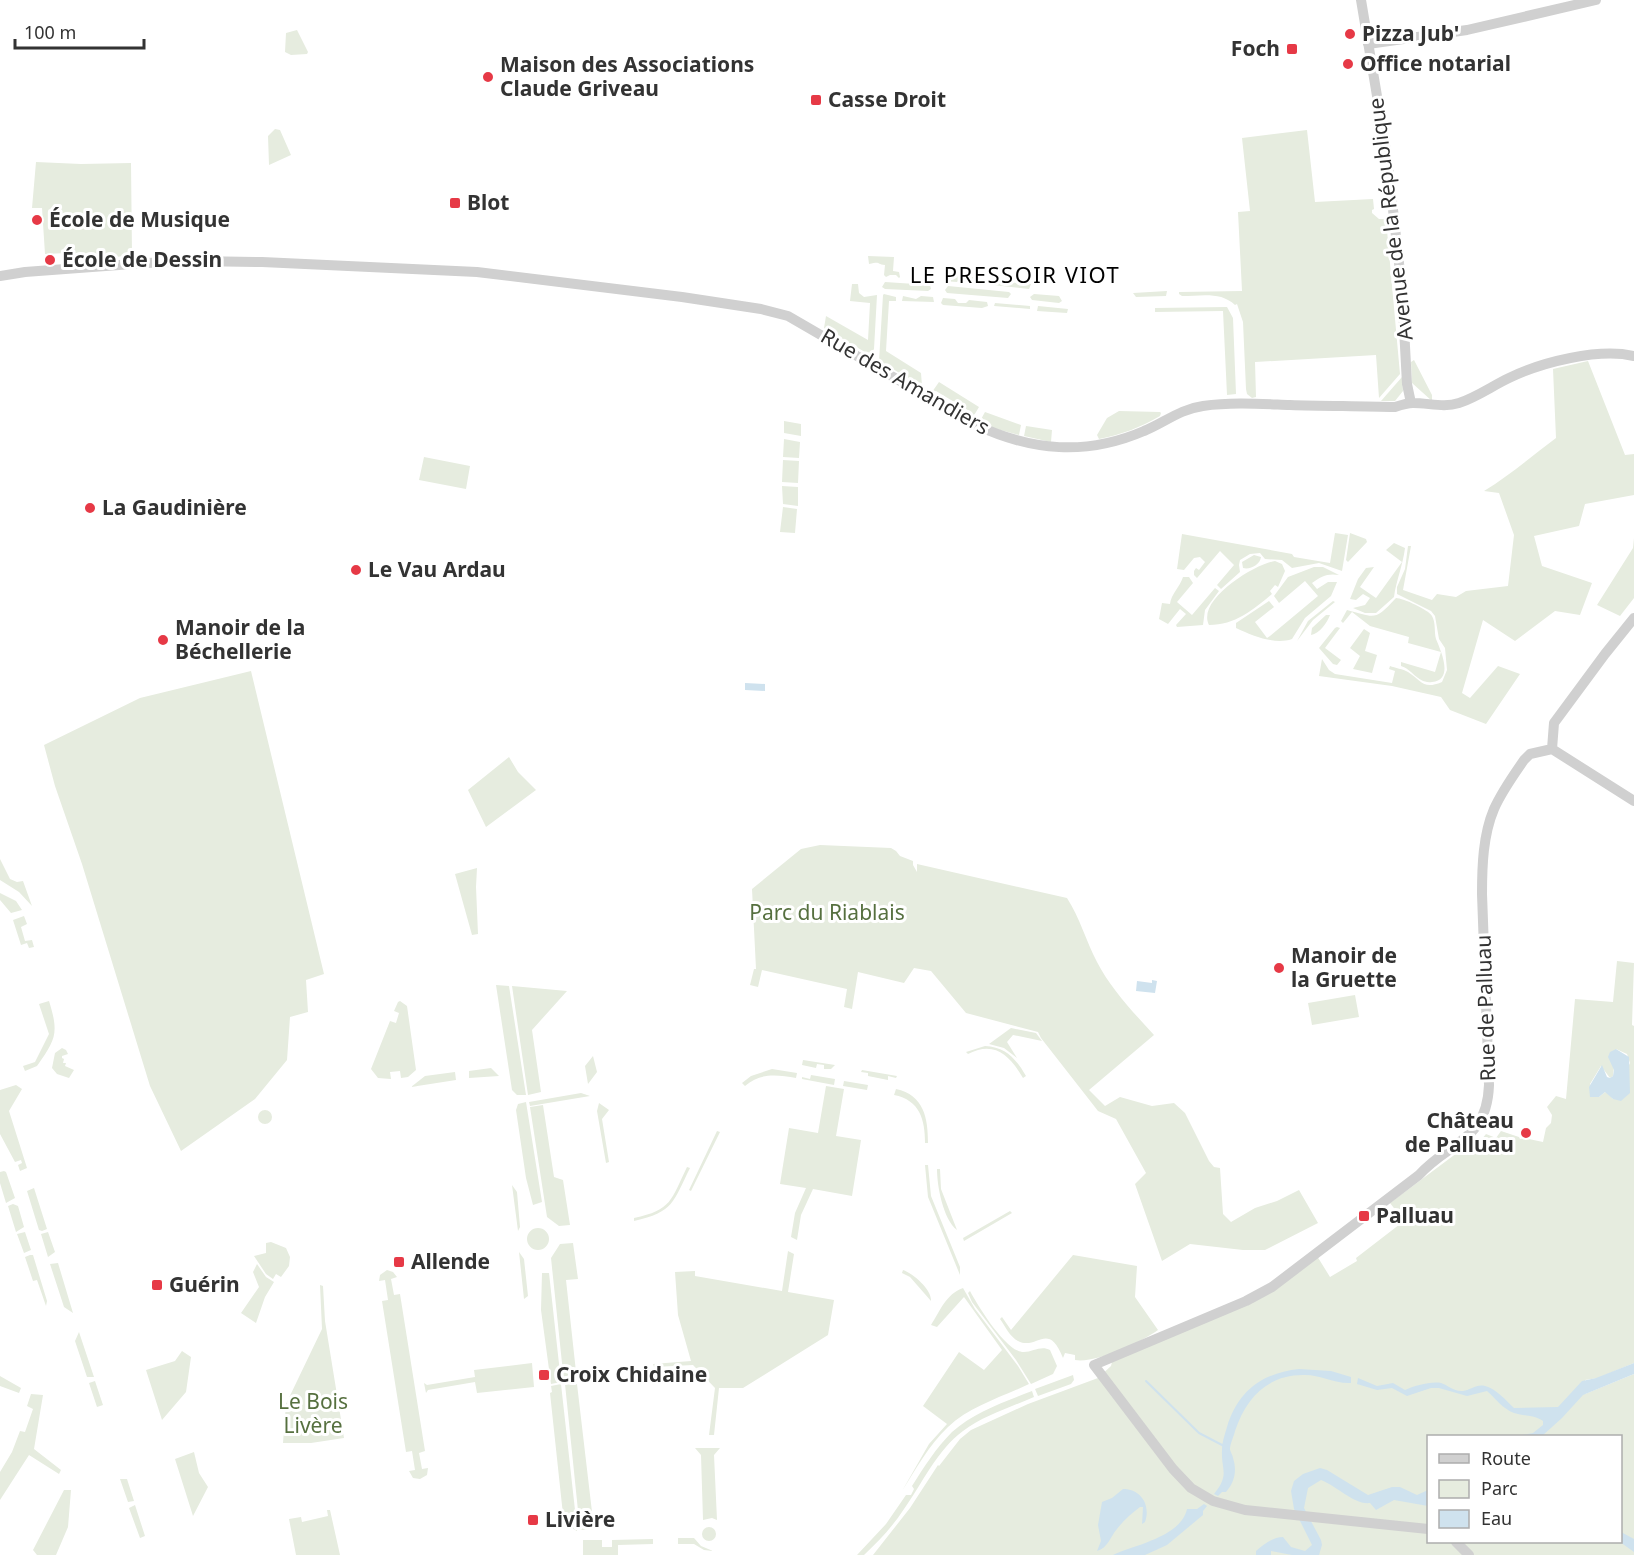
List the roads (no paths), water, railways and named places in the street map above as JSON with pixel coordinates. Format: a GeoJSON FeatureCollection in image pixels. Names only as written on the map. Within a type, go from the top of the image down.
{"type":"FeatureCollection","features":[{"type":"Feature","properties":{"kind":"street","name":"Avenue de la République"},"geometry":{"type":"LineString","coordinates":[[1361,0],[1387,156],[1402,290],[1407,384],[1411,403]]}},
{"type":"Feature","properties":{"kind":"street"},"geometry":{"type":"LineString","coordinates":[[1368,44],[1467,30],[1596,0]]}},
{"type":"Feature","properties":{"kind":"street","name":"Rue des Amandiers"},"geometry":{"type":"LineString","coordinates":[[0,276],[146,262],[194,261],[477,272],[682,297],[775,312],[796,320],[990,432],[1050,448],[1086,447],[1113,443],[1149,429],[1179,412],[1201,406],[1241,403],[1395,406],[1411,403],[1435,405],[1457,403],[1510,377],[1591,354],[1634,356]]}},
{"type":"Feature","properties":{"kind":"street"},"geometry":{"type":"LineString","coordinates":[[1634,618],[1554,723],[1552,749],[1634,801]]}},
{"type":"Feature","properties":{"kind":"street","name":"Rue de Palluau"},"geometry":{"type":"LineString","coordinates":[[1425,1529],[1245,1510],[1211,1500],[1191,1488],[1173,1469],[1094,1365],[1272,1287],[1419,1175],[1431,1161],[1442,1157],[1467,1138],[1474,1130],[1483,1115],[1488,1094],[1482,877],[1487,834],[1494,808],[1524,760],[1530,754],[1552,749]]}},
{"type":"Feature","properties":{"kind":"water"},"geometry":{"type":"Polygon","coordinates":[[[745,683],[765,684],[765,691],[745,690],[745,683]]]}},
{"type":"Feature","properties":{"kind":"water"},"geometry":{"type":"Polygon","coordinates":[[[1152,980],[1157,981],[1155,993],[1136,991],[1137,981],[1152,983],[1152,980]]]}},
{"type":"Feature","properties":{"kind":"water"},"geometry":{"type":"Polygon","coordinates":[[[1616,1049],[1629,1057],[1630,1093],[1621,1101],[1613,1099],[1605,1092],[1599,1097],[1590,1097],[1589,1087],[1602,1065],[1607,1077],[1613,1076],[1614,1070],[1608,1057],[1610,1052],[1616,1049]]]}},
{"type":"Feature","properties":{"kind":"water"},"geometry":{"type":"Polygon","coordinates":[[[1634,1363],[1634,1374],[1583,1395],[1543,1435],[1522,1435],[1533,1433],[1543,1425],[1543,1421],[1510,1411],[1487,1391],[1467,1396],[1431,1388],[1407,1396],[1392,1388],[1377,1390],[1357,1384],[1358,1378],[1377,1386],[1393,1383],[1405,1390],[1432,1383],[1441,1383],[1460,1391],[1482,1386],[1497,1392],[1514,1408],[1558,1407],[1582,1381],[1634,1363]]]}},
{"type":"Feature","properties":{"kind":"water"},"geometry":{"type":"Polygon","coordinates":[[[1299,1369],[1331,1371],[1351,1377],[1351,1383],[1311,1375],[1292,1376],[1280,1379],[1260,1390],[1245,1408],[1231,1442],[1230,1449],[1235,1471],[1233,1480],[1226,1492],[1218,1496],[1214,1494],[1222,1482],[1224,1438],[1238,1403],[1253,1386],[1263,1380],[1286,1371],[1299,1369]]]}},
{"type":"Feature","properties":{"kind":"water"},"geometry":{"type":"Polygon","coordinates":[[[1320,1468],[1327,1470],[1368,1495],[1392,1487],[1400,1487],[1417,1495],[1427,1490],[1427,1506],[1394,1500],[1376,1510],[1370,1503],[1358,1501],[1321,1480],[1308,1488],[1304,1508],[1321,1540],[1319,1555],[1292,1555],[1271,1551],[1271,1555],[1256,1555],[1256,1551],[1262,1546],[1279,1537],[1283,1537],[1291,1547],[1305,1551],[1312,1545],[1294,1509],[1291,1491],[1294,1481],[1303,1474],[1320,1468]]]}},
{"type":"Feature","properties":{"kind":"water"},"geometry":{"type":"Polygon","coordinates":[[[1123,1489],[1135,1492],[1143,1499],[1147,1510],[1145,1522],[1142,1524],[1143,1507],[1140,1507],[1122,1523],[1106,1545],[1097,1551],[1101,1541],[1098,1525],[1102,1502],[1112,1498],[1123,1489]]]}},
{"type":"Feature","properties":{"kind":"water"},"geometry":{"type":"Polygon","coordinates":[[[1204,1504],[1207,1506],[1203,1515],[1167,1545],[1145,1555],[1113,1555],[1156,1539],[1176,1527],[1183,1519],[1187,1509],[1197,1509],[1204,1504]]]}},
{"type":"Feature","properties":{"kind":"water"},"geometry":{"type":"Polygon","coordinates":[[[1622,1533],[1634,1539],[1634,1552],[1621,1543],[1622,1533]]]}},
{"type":"Feature","properties":{"kind":"waterway"},"geometry":{"type":"LineString","coordinates":[[1146,1381],[1199,1433],[1224,1446]]}},
{"type":"Feature","properties":{"kind":"place","name":"Pizza Jub'"},"geometry":{"type":"Point","coordinates":[1350,34]}},
{"type":"Feature","properties":{"kind":"place","name":"Foch"},"geometry":{"type":"Point","coordinates":[1292,49]}},
{"type":"Feature","properties":{"kind":"place","name":"Office notarial"},"geometry":{"type":"Point","coordinates":[1348,64]}},
{"type":"Feature","properties":{"kind":"place","name":"Maison des Associations Claude Griveau"},"geometry":{"type":"Point","coordinates":[488,77]}},
{"type":"Feature","properties":{"kind":"place","name":"Casse Droit"},"geometry":{"type":"Point","coordinates":[816,100]}},
{"type":"Feature","properties":{"kind":"place","name":"Blot"},"geometry":{"type":"Point","coordinates":[455,203]}},
{"type":"Feature","properties":{"kind":"place","name":"École de Musique"},"geometry":{"type":"Point","coordinates":[37,220]}},
{"type":"Feature","properties":{"kind":"place","name":"École de Dessin"},"geometry":{"type":"Point","coordinates":[50,260]}},
{"type":"Feature","properties":{"kind":"place","name":"La Gaudinière"},"geometry":{"type":"Point","coordinates":[90,508]}},
{"type":"Feature","properties":{"kind":"place","name":"Le Vau Ardau"},"geometry":{"type":"Point","coordinates":[356,570]}},
{"type":"Feature","properties":{"kind":"place","name":"Manoir de la Béchellerie"},"geometry":{"type":"Point","coordinates":[163,640]}},
{"type":"Feature","properties":{"kind":"place","name":"Manoir de la Gruette"},"geometry":{"type":"Point","coordinates":[1279,968]}},
{"type":"Feature","properties":{"kind":"place","name":"Château de Palluau"},"geometry":{"type":"Point","coordinates":[1526,1133]}},
{"type":"Feature","properties":{"kind":"place","name":"Palluau"},"geometry":{"type":"Point","coordinates":[1364,1216]}},
{"type":"Feature","properties":{"kind":"place","name":"Allende"},"geometry":{"type":"Point","coordinates":[399,1262]}},
{"type":"Feature","properties":{"kind":"place","name":"Guérin"},"geometry":{"type":"Point","coordinates":[157,1285]}},
{"type":"Feature","properties":{"kind":"place","name":"Croix Chidaine"},"geometry":{"type":"Point","coordinates":[544,1375]}},
{"type":"Feature","properties":{"kind":"place","name":"Livière"},"geometry":{"type":"Point","coordinates":[533,1520]}},
{"type":"Feature","properties":{"kind":"district","name":"LE PRESSOIR VIOT"},"geometry":{"type":"Point","coordinates":[1015,275]}},
{"type":"Feature","properties":{"kind":"park label","name":"Parc du Riablais"},"geometry":{"type":"Point","coordinates":[827,913]}},
{"type":"Feature","properties":{"kind":"park label","name":"Le Bois Livère"},"geometry":{"type":"Point","coordinates":[313,1414]}}]}
